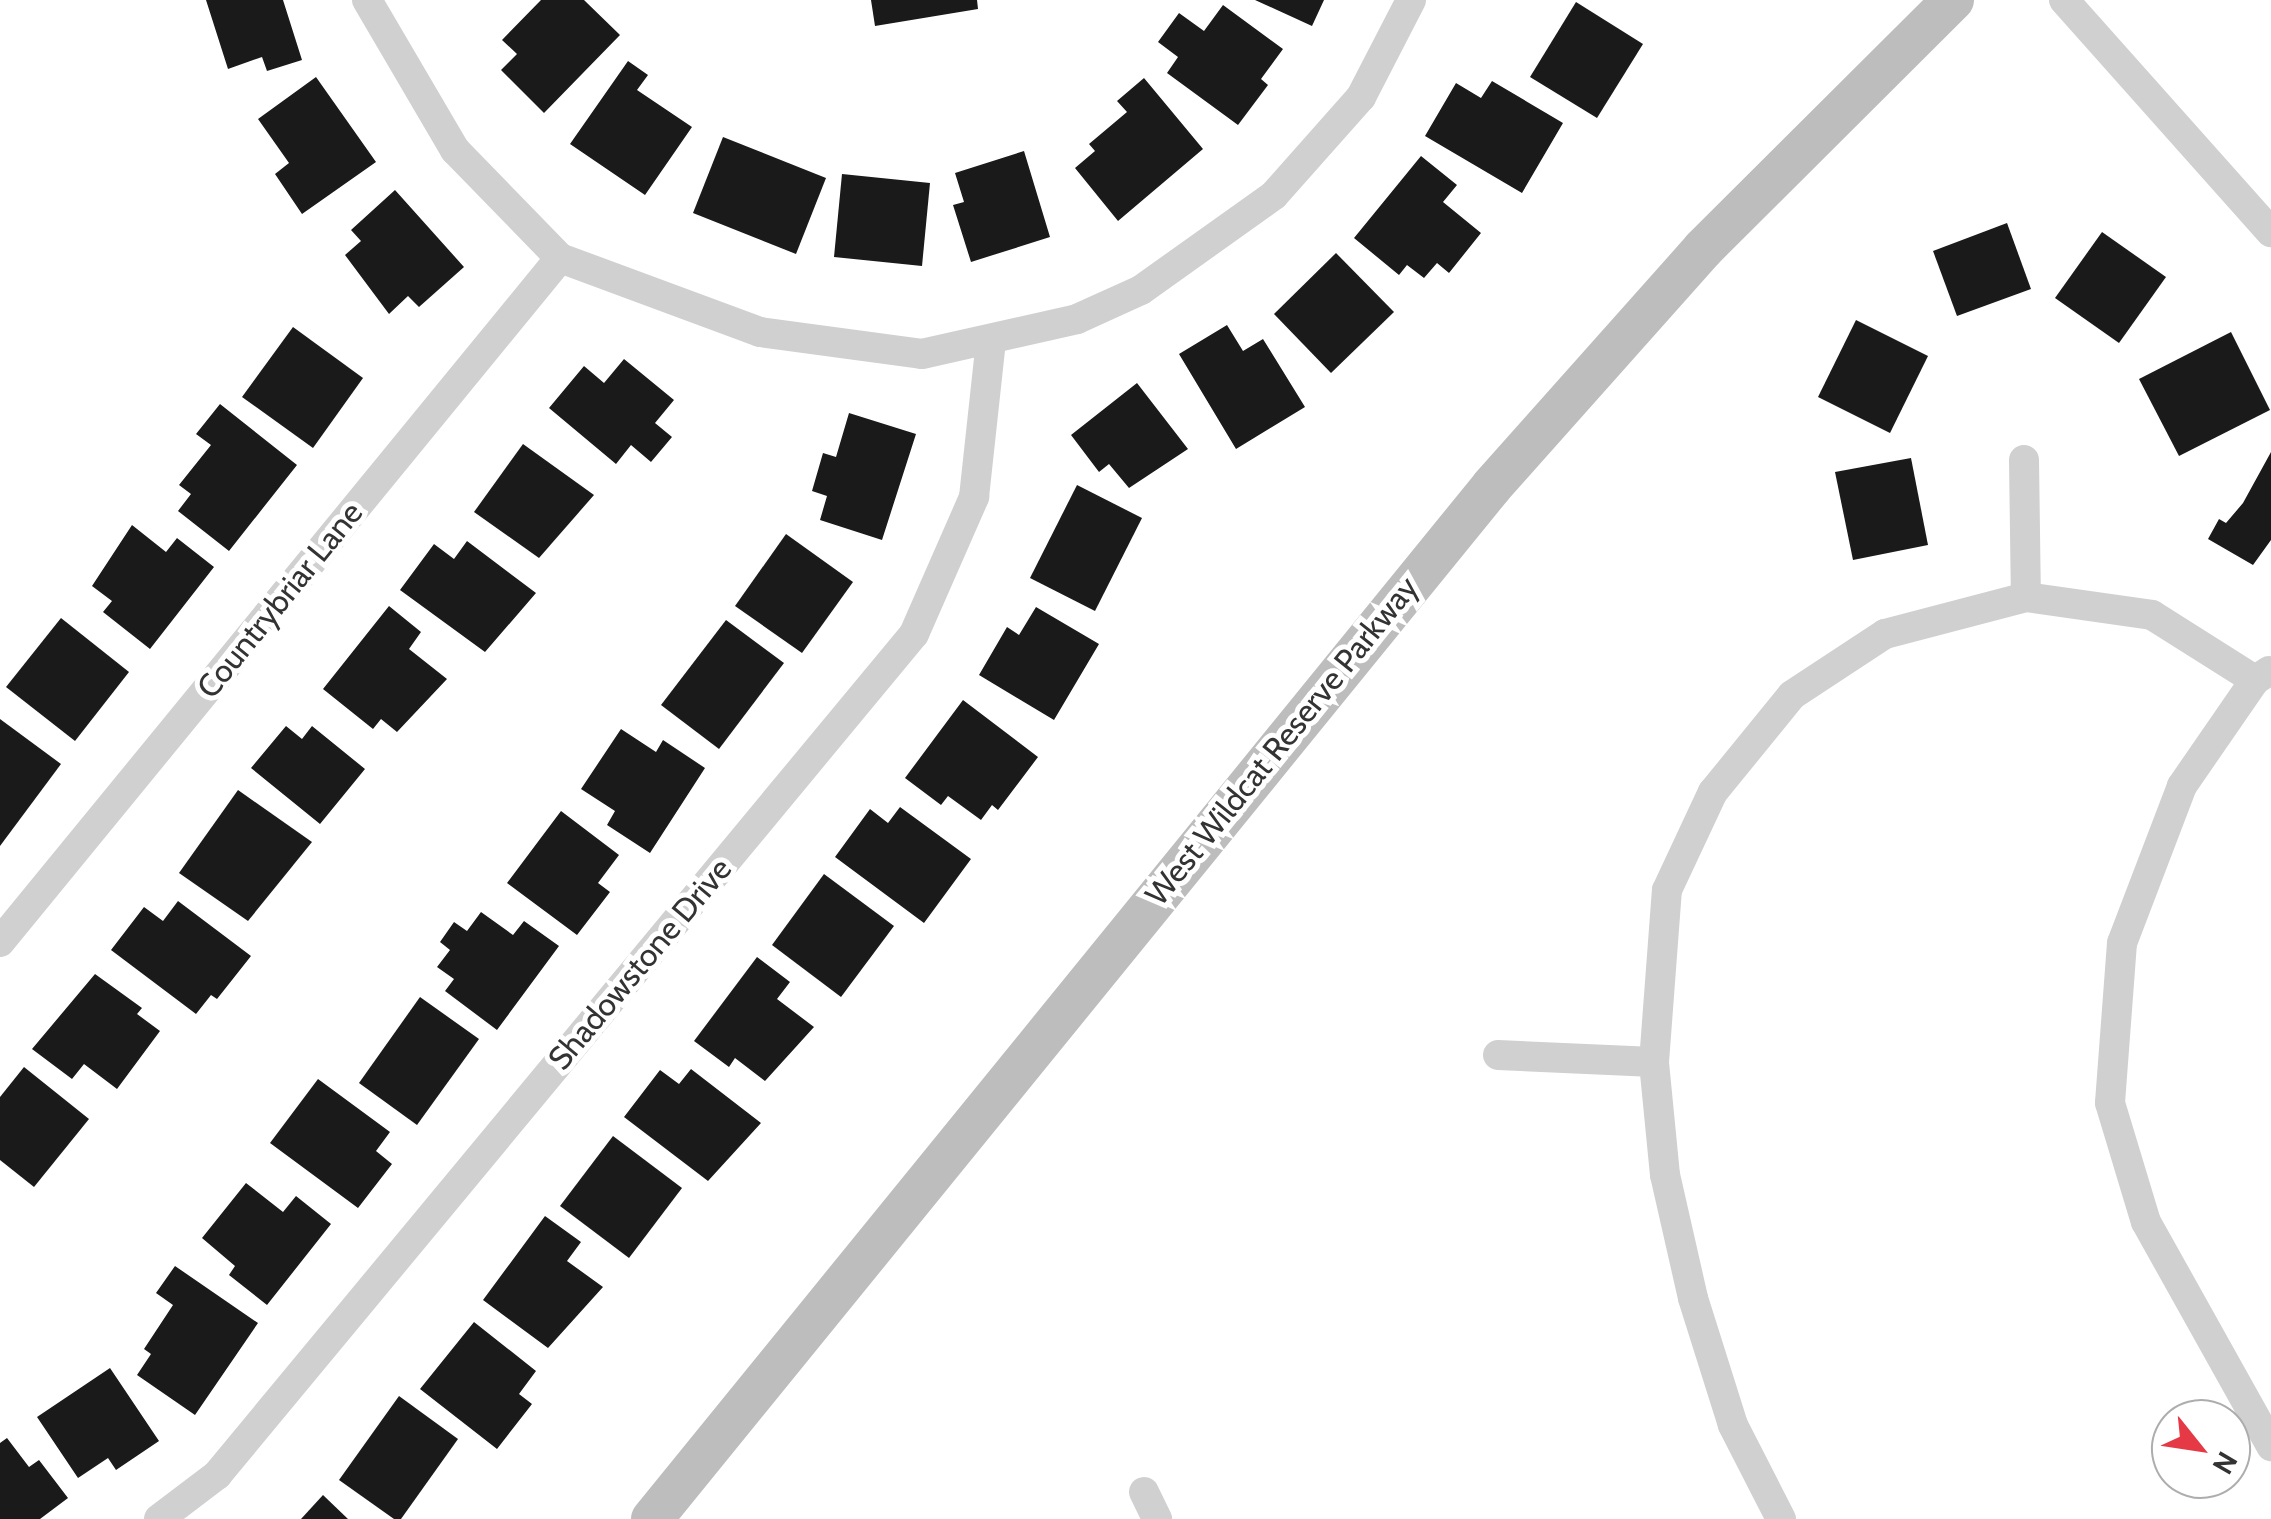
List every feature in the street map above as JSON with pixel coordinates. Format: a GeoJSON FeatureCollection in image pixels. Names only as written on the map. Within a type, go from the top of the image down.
{"type":"FeatureCollection","features":[{"type":"Feature","properties":{"kind":"main road","name":"West Wildcat Reserve Parkway"},"geometry":{"type":"LineString","coordinates":[[652,1519],[1492,486],[1703,249],[1953,0]]}},
{"type":"Feature","properties":{"kind":"street"},"geometry":{"type":"LineString","coordinates":[[367,0],[455,150],[560,258],[760,332],[922,354],[1076,319],[1141,290],[1274,196],[1361,97],[1411,0]]}},
{"type":"Feature","properties":{"kind":"street"},"geometry":{"type":"LineString","coordinates":[[2064,0],[2271,232]]}},
{"type":"Feature","properties":{"kind":"street","name":"Countrybriar Lane"},"geometry":{"type":"LineString","coordinates":[[0,942],[560,258]]}},
{"type":"Feature","properties":{"kind":"street","name":"Shadowstone Drive"},"geometry":{"type":"LineString","coordinates":[[159,1519],[217,1475],[914,634],[974,497],[990,340]]}},
{"type":"Feature","properties":{"kind":"street"},"geometry":{"type":"LineString","coordinates":[[2024,460],[2026,596]]}},
{"type":"Feature","properties":{"kind":"street"},"geometry":{"type":"LineString","coordinates":[[1781,1519],[1733,1425],[1693,1298],[1665,1175],[1654,1062],[1667,890],[1712,792],[1792,695],[1886,634],[2026,596],[2152,615],[2263,674],[2182,786],[2122,943],[2110,1102],[2146,1222],[2271,1446]]}},
{"type":"Feature","properties":{"kind":"street"},"geometry":{"type":"LineString","coordinates":[[1498,1055],[1654,1062]]}},
{"type":"Feature","properties":{"kind":"building"},"geometry":{"type":"Polygon","coordinates":[[[206,0],[283,0],[302,60],[267,71],[262,57],[228,69],[206,0]]]}},
{"type":"Feature","properties":{"kind":"building"},"geometry":{"type":"Polygon","coordinates":[[[541,0],[584,0],[620,35],[544,113],[501,70],[517,54],[502,40],[541,0]]]}},
{"type":"Feature","properties":{"kind":"building"},"geometry":{"type":"Polygon","coordinates":[[[871,0],[977,0],[978,9],[875,26],[871,0]]]}},
{"type":"Feature","properties":{"kind":"building"},"geometry":{"type":"Polygon","coordinates":[[[1255,0],[1324,0],[1312,26],[1255,0]]]}},
{"type":"Feature","properties":{"kind":"building"},"geometry":{"type":"Polygon","coordinates":[[[1576,2],[1643,44],[1597,118],[1530,77],[1576,2]]]}},
{"type":"Feature","properties":{"kind":"building"},"geometry":{"type":"Polygon","coordinates":[[[1223,5],[1283,49],[1261,79],[1268,85],[1238,125],[1167,73],[1178,57],[1158,42],[1179,13],[1204,31],[1223,5]]]}},
{"type":"Feature","properties":{"kind":"building"},"geometry":{"type":"Polygon","coordinates":[[[628,61],[648,75],[637,90],[692,127],[645,195],[570,144],[628,61]]]}},
{"type":"Feature","properties":{"kind":"building"},"geometry":{"type":"Polygon","coordinates":[[[316,77],[376,162],[302,214],[275,174],[289,163],[258,119],[316,77]]]}},
{"type":"Feature","properties":{"kind":"building"},"geometry":{"type":"Polygon","coordinates":[[[1144,78],[1203,149],[1118,221],[1075,168],[1095,151],[1089,144],[1127,112],[1117,101],[1144,78]]]}},
{"type":"Feature","properties":{"kind":"building"},"geometry":{"type":"Polygon","coordinates":[[[1492,81],[1563,123],[1522,193],[1425,136],[1456,83],[1481,98],[1492,81]]]}},
{"type":"Feature","properties":{"kind":"building"},"geometry":{"type":"Polygon","coordinates":[[[723,137],[826,178],[796,254],[693,213],[723,137]]]}},
{"type":"Feature","properties":{"kind":"building"},"geometry":{"type":"Polygon","coordinates":[[[1024,151],[1050,237],[971,262],[953,205],[964,202],[955,173],[1024,151]]]}},
{"type":"Feature","properties":{"kind":"building"},"geometry":{"type":"Polygon","coordinates":[[[1421,156],[1457,185],[1443,202],[1481,233],[1449,273],[1437,263],[1424,278],[1407,265],[1399,275],[1354,238],[1421,156]]]}},
{"type":"Feature","properties":{"kind":"building"},"geometry":{"type":"Polygon","coordinates":[[[842,174],[930,183],[922,266],[834,257],[842,174]]]}},
{"type":"Feature","properties":{"kind":"building"},"geometry":{"type":"Polygon","coordinates":[[[395,190],[464,267],[419,307],[408,296],[389,314],[345,255],[361,241],[351,230],[395,190]]]}},
{"type":"Feature","properties":{"kind":"building"},"geometry":{"type":"Polygon","coordinates":[[[2007,223],[2031,289],[1957,316],[1933,251],[2007,223]]]}},
{"type":"Feature","properties":{"kind":"building"},"geometry":{"type":"Polygon","coordinates":[[[2102,232],[2166,277],[2119,343],[2055,298],[2102,232]]]}},
{"type":"Feature","properties":{"kind":"building"},"geometry":{"type":"Polygon","coordinates":[[[1336,253],[1394,312],[1331,373],[1274,314],[1336,253]]]}},
{"type":"Feature","properties":{"kind":"building"},"geometry":{"type":"Polygon","coordinates":[[[1856,320],[1928,356],[1890,433],[1818,397],[1856,320]]]}},
{"type":"Feature","properties":{"kind":"building"},"geometry":{"type":"Polygon","coordinates":[[[1227,325],[1243,351],[1263,339],[1305,407],[1236,449],[1179,354],[1227,325]]]}},
{"type":"Feature","properties":{"kind":"building"},"geometry":{"type":"Polygon","coordinates":[[[293,327],[363,378],[313,448],[242,397],[293,327]]]}},
{"type":"Feature","properties":{"kind":"building"},"geometry":{"type":"Polygon","coordinates":[[[2231,332],[2270,410],[2179,456],[2139,379],[2231,332]]]}},
{"type":"Feature","properties":{"kind":"building"},"geometry":{"type":"Polygon","coordinates":[[[624,359],[674,400],[655,423],[672,437],[651,462],[631,445],[616,464],[549,408],[584,366],[604,383],[624,359]]]}},
{"type":"Feature","properties":{"kind":"building"},"geometry":{"type":"Polygon","coordinates":[[[1137,383],[1188,449],[1129,488],[1109,464],[1099,472],[1071,435],[1137,383]]]}},
{"type":"Feature","properties":{"kind":"building"},"geometry":{"type":"Polygon","coordinates":[[[220,404],[297,465],[229,551],[178,511],[191,494],[179,485],[211,445],[196,434],[220,404]]]}},
{"type":"Feature","properties":{"kind":"building"},"geometry":{"type":"Polygon","coordinates":[[[849,413],[916,434],[882,540],[820,520],[827,496],[812,491],[823,453],[836,457],[849,413]]]}},
{"type":"Feature","properties":{"kind":"building"},"geometry":{"type":"Polygon","coordinates":[[[523,444],[594,495],[539,558],[474,512],[523,444]]]}},
{"type":"Feature","properties":{"kind":"building"},"geometry":{"type":"Polygon","coordinates":[[[2271,452],[2271,540],[2253,565],[2208,539],[2219,519],[2226,523],[2243,503],[2271,452]]]}},
{"type":"Feature","properties":{"kind":"building"},"geometry":{"type":"Polygon","coordinates":[[[1911,458],[1928,545],[1853,560],[1835,472],[1911,458]]]}},
{"type":"Feature","properties":{"kind":"building"},"geometry":{"type":"Polygon","coordinates":[[[1077,485],[1142,518],[1095,611],[1030,578],[1077,485]]]}},
{"type":"Feature","properties":{"kind":"building"},"geometry":{"type":"Polygon","coordinates":[[[132,525],[166,552],[177,538],[214,567],[150,649],[103,612],[112,601],[92,586],[132,525]]]}},
{"type":"Feature","properties":{"kind":"building"},"geometry":{"type":"Polygon","coordinates":[[[786,534],[853,582],[802,653],[735,606],[786,534]]]}},
{"type":"Feature","properties":{"kind":"building"},"geometry":{"type":"Polygon","coordinates":[[[467,541],[536,593],[485,652],[400,590],[434,544],[454,559],[467,541]]]}},
{"type":"Feature","properties":{"kind":"building"},"geometry":{"type":"Polygon","coordinates":[[[389,606],[421,632],[409,649],[447,679],[397,732],[381,719],[373,729],[323,689],[389,606]]]}},
{"type":"Feature","properties":{"kind":"building"},"geometry":{"type":"Polygon","coordinates":[[[1036,607],[1099,644],[1054,720],[979,675],[1007,627],[1019,635],[1036,607]]]}},
{"type":"Feature","properties":{"kind":"building"},"geometry":{"type":"Polygon","coordinates":[[[61,618],[129,672],[75,741],[6,687],[61,618]]]}},
{"type":"Feature","properties":{"kind":"building"},"geometry":{"type":"Polygon","coordinates":[[[726,620],[784,663],[719,749],[661,705],[726,620]]]}},
{"type":"Feature","properties":{"kind":"building"},"geometry":{"type":"Polygon","coordinates":[[[963,700],[1038,757],[998,810],[992,805],[981,820],[948,796],[941,805],[905,778],[963,700]]]}},
{"type":"Feature","properties":{"kind":"building"},"geometry":{"type":"Polygon","coordinates":[[[0,719],[61,764],[0,846],[0,719]]]}},
{"type":"Feature","properties":{"kind":"building"},"geometry":{"type":"Polygon","coordinates":[[[286,726],[302,739],[312,726],[365,769],[320,824],[251,768],[286,726]]]}},
{"type":"Feature","properties":{"kind":"building"},"geometry":{"type":"Polygon","coordinates":[[[621,729],[656,752],[663,740],[705,768],[650,853],[607,825],[615,811],[581,789],[621,729]]]}},
{"type":"Feature","properties":{"kind":"building"},"geometry":{"type":"Polygon","coordinates":[[[238,790],[312,842],[248,921],[179,873],[238,790]]]}},
{"type":"Feature","properties":{"kind":"building"},"geometry":{"type":"Polygon","coordinates":[[[900,807],[971,859],[924,923],[835,857],[870,809],[888,823],[900,807]]]}},
{"type":"Feature","properties":{"kind":"building"},"geometry":{"type":"Polygon","coordinates":[[[561,811],[619,855],[598,883],[610,892],[577,935],[507,883],[561,811]]]}},
{"type":"Feature","properties":{"kind":"building"},"geometry":{"type":"Polygon","coordinates":[[[824,874],[894,926],[841,997],[772,945],[824,874]]]}},
{"type":"Feature","properties":{"kind":"building"},"geometry":{"type":"Polygon","coordinates":[[[178,901],[251,956],[217,999],[211,995],[196,1014],[111,950],[144,907],[163,921],[178,901]]]}},
{"type":"Feature","properties":{"kind":"building"},"geometry":{"type":"Polygon","coordinates":[[[481,912],[513,935],[524,921],[559,946],[497,1030],[445,991],[454,979],[437,967],[450,950],[440,942],[454,922],[467,931],[481,912]]]}},
{"type":"Feature","properties":{"kind":"building"},"geometry":{"type":"Polygon","coordinates":[[[757,957],[790,982],[777,999],[814,1027],[765,1081],[735,1058],[729,1067],[694,1041],[757,957]]]}},
{"type":"Feature","properties":{"kind":"building"},"geometry":{"type":"Polygon","coordinates":[[[95,974],[142,1008],[137,1014],[160,1031],[117,1089],[84,1064],[72,1079],[32,1049],[95,974]]]}},
{"type":"Feature","properties":{"kind":"building"},"geometry":{"type":"Polygon","coordinates":[[[420,997],[479,1039],[417,1125],[359,1083],[420,997]]]}},
{"type":"Feature","properties":{"kind":"building"},"geometry":{"type":"Polygon","coordinates":[[[24,1067],[89,1119],[34,1187],[0,1160],[0,1097],[24,1067]]]}},
{"type":"Feature","properties":{"kind":"building"},"geometry":{"type":"Polygon","coordinates":[[[691,1069],[761,1123],[708,1181],[624,1117],[660,1070],[679,1084],[691,1069]]]}},
{"type":"Feature","properties":{"kind":"building"},"geometry":{"type":"Polygon","coordinates":[[[318,1079],[390,1132],[376,1151],[392,1164],[358,1208],[270,1143],[318,1079]]]}},
{"type":"Feature","properties":{"kind":"building"},"geometry":{"type":"Polygon","coordinates":[[[613,1136],[682,1188],[629,1258],[560,1206],[613,1136]]]}},
{"type":"Feature","properties":{"kind":"building"},"geometry":{"type":"Polygon","coordinates":[[[246,1183],[283,1212],[296,1196],[331,1224],[267,1305],[229,1275],[235,1266],[202,1238],[246,1183]]]}},
{"type":"Feature","properties":{"kind":"building"},"geometry":{"type":"Polygon","coordinates":[[[545,1216],[581,1242],[567,1261],[603,1287],[548,1348],[483,1300],[545,1216]]]}},
{"type":"Feature","properties":{"kind":"building"},"geometry":{"type":"Polygon","coordinates":[[[175,1266],[258,1323],[195,1415],[137,1375],[151,1354],[144,1349],[173,1305],[156,1293],[175,1266]]]}},
{"type":"Feature","properties":{"kind":"building"},"geometry":{"type":"Polygon","coordinates":[[[474,1322],[536,1371],[519,1394],[532,1404],[497,1449],[420,1389],[474,1322]]]}},
{"type":"Feature","properties":{"kind":"building"},"geometry":{"type":"Polygon","coordinates":[[[110,1368],[159,1441],[116,1470],[108,1458],[78,1478],[37,1417],[110,1368]]]}},
{"type":"Feature","properties":{"kind":"building"},"geometry":{"type":"Polygon","coordinates":[[[399,1396],[458,1439],[401,1519],[394,1519],[339,1480],[399,1396]]]}},
{"type":"Feature","properties":{"kind":"building"},"geometry":{"type":"Polygon","coordinates":[[[7,1438],[29,1467],[39,1460],[68,1498],[40,1519],[0,1519],[0,1443],[7,1438]]]}},
{"type":"Feature","properties":{"kind":"building"},"geometry":{"type":"Polygon","coordinates":[[[323,1495],[348,1519],[301,1519],[323,1495]]]}}]}
